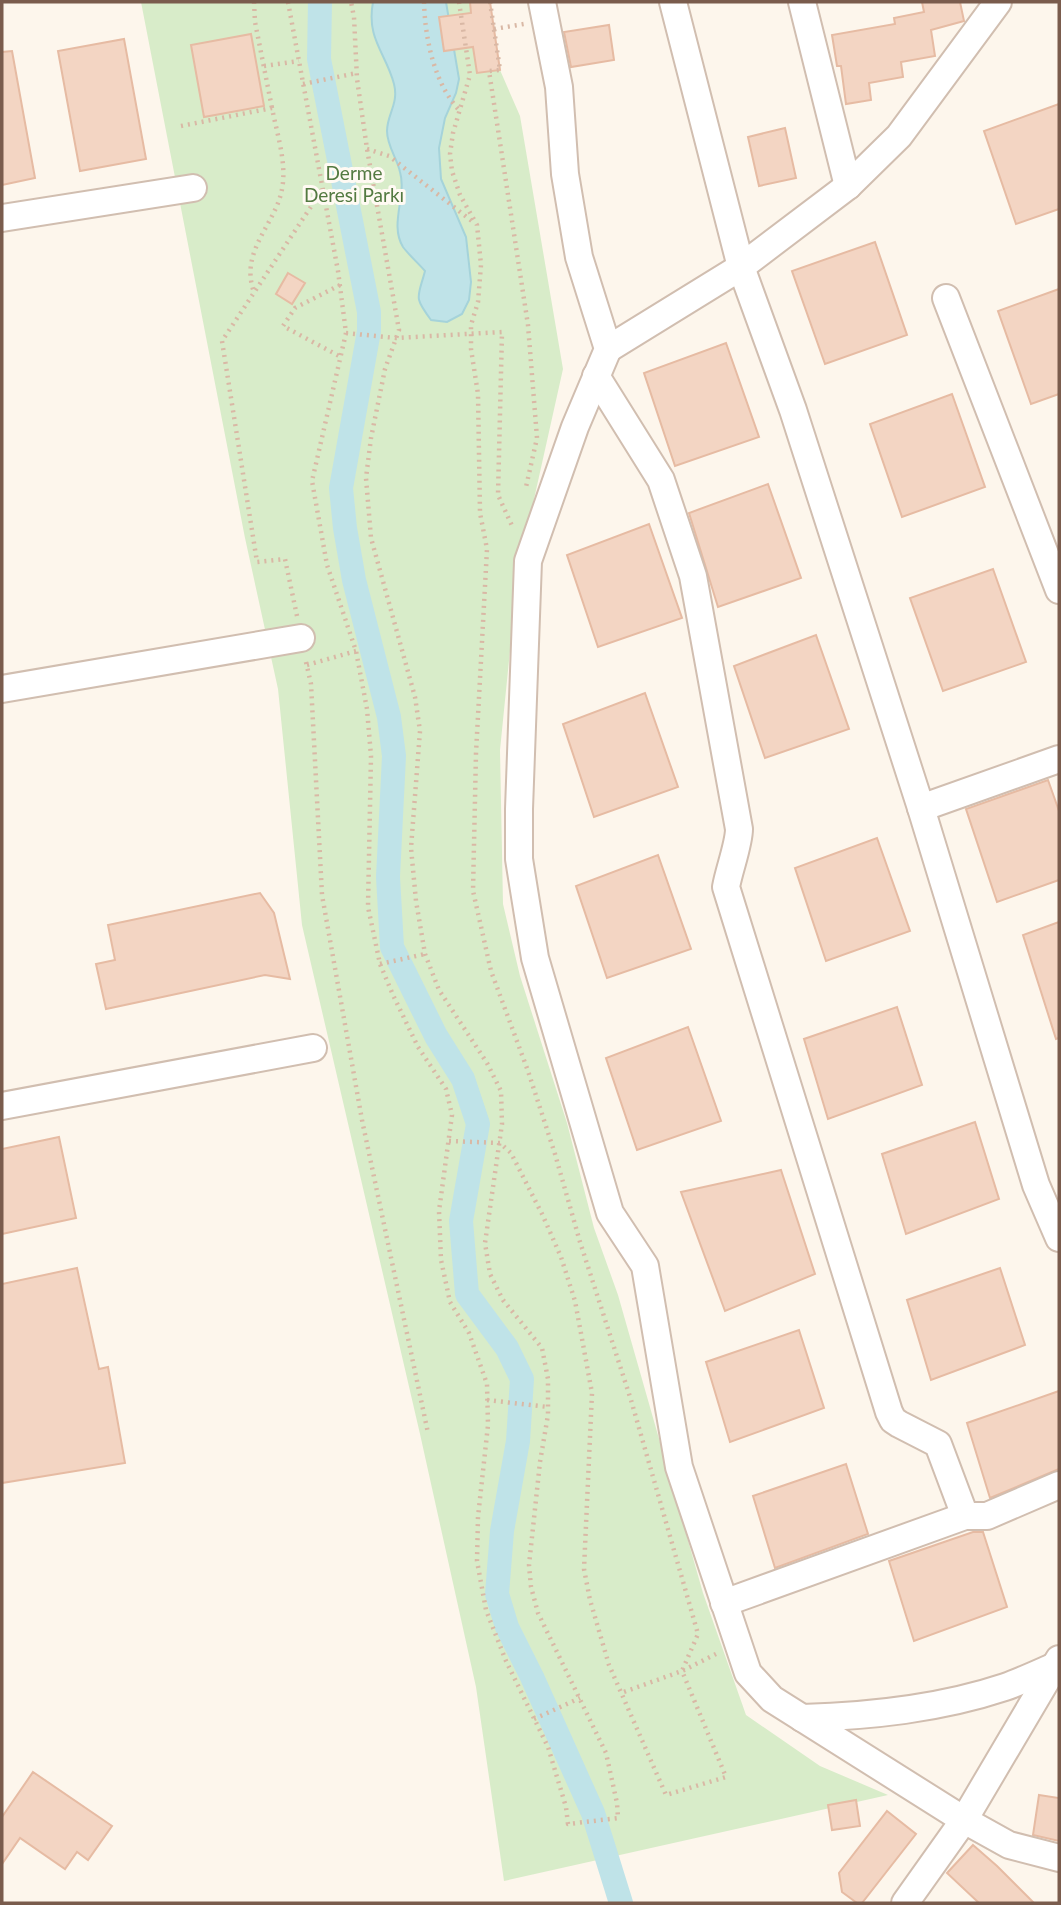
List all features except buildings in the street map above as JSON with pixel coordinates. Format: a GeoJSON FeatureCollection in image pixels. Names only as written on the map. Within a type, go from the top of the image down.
{"type":"FeatureCollection","features":[{"type":"Feature","properties":{"kind":"street"},"geometry":{"type":"LineString","coordinates":[[542,2],[559,87],[565,174],[579,257],[608,349]]}},
{"type":"Feature","properties":{"kind":"street"},"geometry":{"type":"LineString","coordinates":[[673,2],[741,267],[793,410],[921,808],[1037,1185],[1054,1212],[1059,1238]]}},
{"type":"Feature","properties":{"kind":"street"},"geometry":{"type":"LineString","coordinates":[[802,2],[848,186]]}},
{"type":"Feature","properties":{"kind":"street"},"geometry":{"type":"LineString","coordinates":[[998,2],[900,136],[848,186],[741,267],[608,349],[575,427],[528,561],[519,859],[535,958],[610,1213],[645,1266],[679,1467],[748,1673],[772,1699],[964,1820],[1009,1845],[1059,1858]]}},
{"type":"Feature","properties":{"kind":"street"},"geometry":{"type":"LineString","coordinates":[[2,218],[193,188]]}},
{"type":"Feature","properties":{"kind":"street"},"geometry":{"type":"LineString","coordinates":[[946,298],[1059,590]]}},
{"type":"Feature","properties":{"kind":"street"},"geometry":{"type":"LineString","coordinates":[[596,376],[661,480],[693,576],[739,829],[726,887],[890,1412],[893,1420],[938,1444],[965,1516]]}},
{"type":"Feature","properties":{"kind":"street"},"geometry":{"type":"LineString","coordinates":[[2,688],[301,638]]}},
{"type":"Feature","properties":{"kind":"street"},"geometry":{"type":"LineString","coordinates":[[921,808],[1059,759]]}},
{"type":"Feature","properties":{"kind":"street"},"geometry":{"type":"LineString","coordinates":[[2,1106],[313,1048]]}},
{"type":"Feature","properties":{"kind":"street"},"geometry":{"type":"LineString","coordinates":[[724,1603],[965,1516],[987,1516],[1059,1485]]}},
{"type":"Feature","properties":{"kind":"street"},"geometry":{"type":"LineString","coordinates":[[802,1718],[857,1716],[911,1709],[1005,1687],[1057,1663]]}},
{"type":"Feature","properties":{"kind":"street"},"geometry":{"type":"LineString","coordinates":[[905,1903],[964,1820],[1057,1663]]}},
{"type":"Feature","properties":{"kind":"path"},"geometry":{"type":"LineString","coordinates":[[254,2],[255,22],[284,167],[282,191],[259,240],[251,265],[250,281],[254,292]]}},
{"type":"Feature","properties":{"kind":"path"},"geometry":{"type":"LineString","coordinates":[[288,2],[347,333],[312,481],[327,565],[356,651],[367,709],[371,757],[368,907],[381,963],[418,1047],[446,1089],[452,1115],[439,1211],[440,1260],[450,1302],[469,1333],[487,1384],[489,1400],[478,1517],[477,1561],[486,1610],[506,1661],[548,1747],[566,1807],[568,1824],[616,1818],[617,1803],[606,1754],[538,1613],[531,1587],[529,1565],[548,1379],[542,1348],[503,1300],[490,1274],[485,1243],[502,1124],[501,1091],[487,1063],[439,990],[424,955],[416,901],[411,848],[420,731],[415,697],[371,537],[366,478],[371,438],[386,369],[399,330],[356,74],[351,2]]}},
{"type":"Feature","properties":{"kind":"path"},"geometry":{"type":"LineString","coordinates":[[424,2],[429,48],[452,103],[460,111]]}},
{"type":"Feature","properties":{"kind":"path"},"geometry":{"type":"LineString","coordinates":[[490,2],[500,70],[489,71],[528,325],[537,438],[524,492]]}},
{"type":"Feature","properties":{"kind":"path"},"geometry":{"type":"LineString","coordinates":[[264,66],[299,61]]}},
{"type":"Feature","properties":{"kind":"path"},"geometry":{"type":"LineString","coordinates":[[304,84],[356,74]]}},
{"type":"Feature","properties":{"kind":"path"},"geometry":{"type":"LineString","coordinates":[[181,126],[272,108]]}},
{"type":"Feature","properties":{"kind":"path"},"geometry":{"type":"LineString","coordinates":[[368,149],[389,156],[477,225]]}},
{"type":"Feature","properties":{"kind":"path"},"geometry":{"type":"LineString","coordinates":[[323,189],[222,341],[257,562],[285,559],[311,684],[322,895],[362,1120],[428,1433]]}},
{"type":"Feature","properties":{"kind":"path"},"geometry":{"type":"LineString","coordinates":[[340,285],[295,308],[283,326],[341,357]]}},
{"type":"Feature","properties":{"kind":"path"},"geometry":{"type":"LineString","coordinates":[[347,333],[395,338],[502,332],[498,495],[515,532],[518,519]]}},
{"type":"Feature","properties":{"kind":"path"},"geometry":{"type":"LineString","coordinates":[[307,665],[356,651]]}},
{"type":"Feature","properties":{"kind":"path"},"geometry":{"type":"LineString","coordinates":[[381,963],[424,955]]}},
{"type":"Feature","properties":{"kind":"path"},"geometry":{"type":"LineString","coordinates":[[449,1141],[499,1143],[511,1153],[561,1257],[575,1301],[592,1393],[584,1569],[590,1600],[609,1665],[666,1795],[726,1777],[682,1671],[738,1644]]}},
{"type":"Feature","properties":{"kind":"path"},"geometry":{"type":"LineString","coordinates":[[489,1400],[547,1407]]}},
{"type":"Feature","properties":{"kind":"path"},"geometry":{"type":"LineString","coordinates":[[535,1718],[580,1698]]}},
{"type":"Feature","properties":{"kind":"green space","name":"Derme Deresi Parkı"},"geometry":{"type":"Polygon","coordinates":[[[141,2],[490,2],[500,70],[520,116],[563,369],[518,571],[500,750],[503,904],[520,976],[567,1123],[594,1228],[618,1295],[703,1593],[746,1715],[820,1766],[888,1795],[504,1881],[476,1687],[302,925],[278,689],[245,538],[141,2]]]}},
{"type":"Feature","properties":{"kind":"water"},"geometry":{"type":"Polygon","coordinates":[[[373,2],[446,2],[459,79],[445,118],[439,148],[441,179],[466,237],[471,282],[469,300],[462,314],[447,322],[431,320],[421,306],[419,292],[425,271],[403,247],[399,238],[402,181],[387,131],[395,91],[391,73],[374,36],[373,2]]]}},
{"type":"Feature","properties":{"kind":"waterway"},"geometry":{"type":"LineString","coordinates":[[320,2],[319,59],[369,312],[369,331],[341,488],[354,580],[389,717],[394,756],[388,877],[392,947],[436,1036],[463,1079],[478,1124],[461,1221],[467,1294],[507,1348],[522,1379],[518,1441],[502,1531],[497,1594],[507,1627],[593,1813],[621,1903]]}}]}
